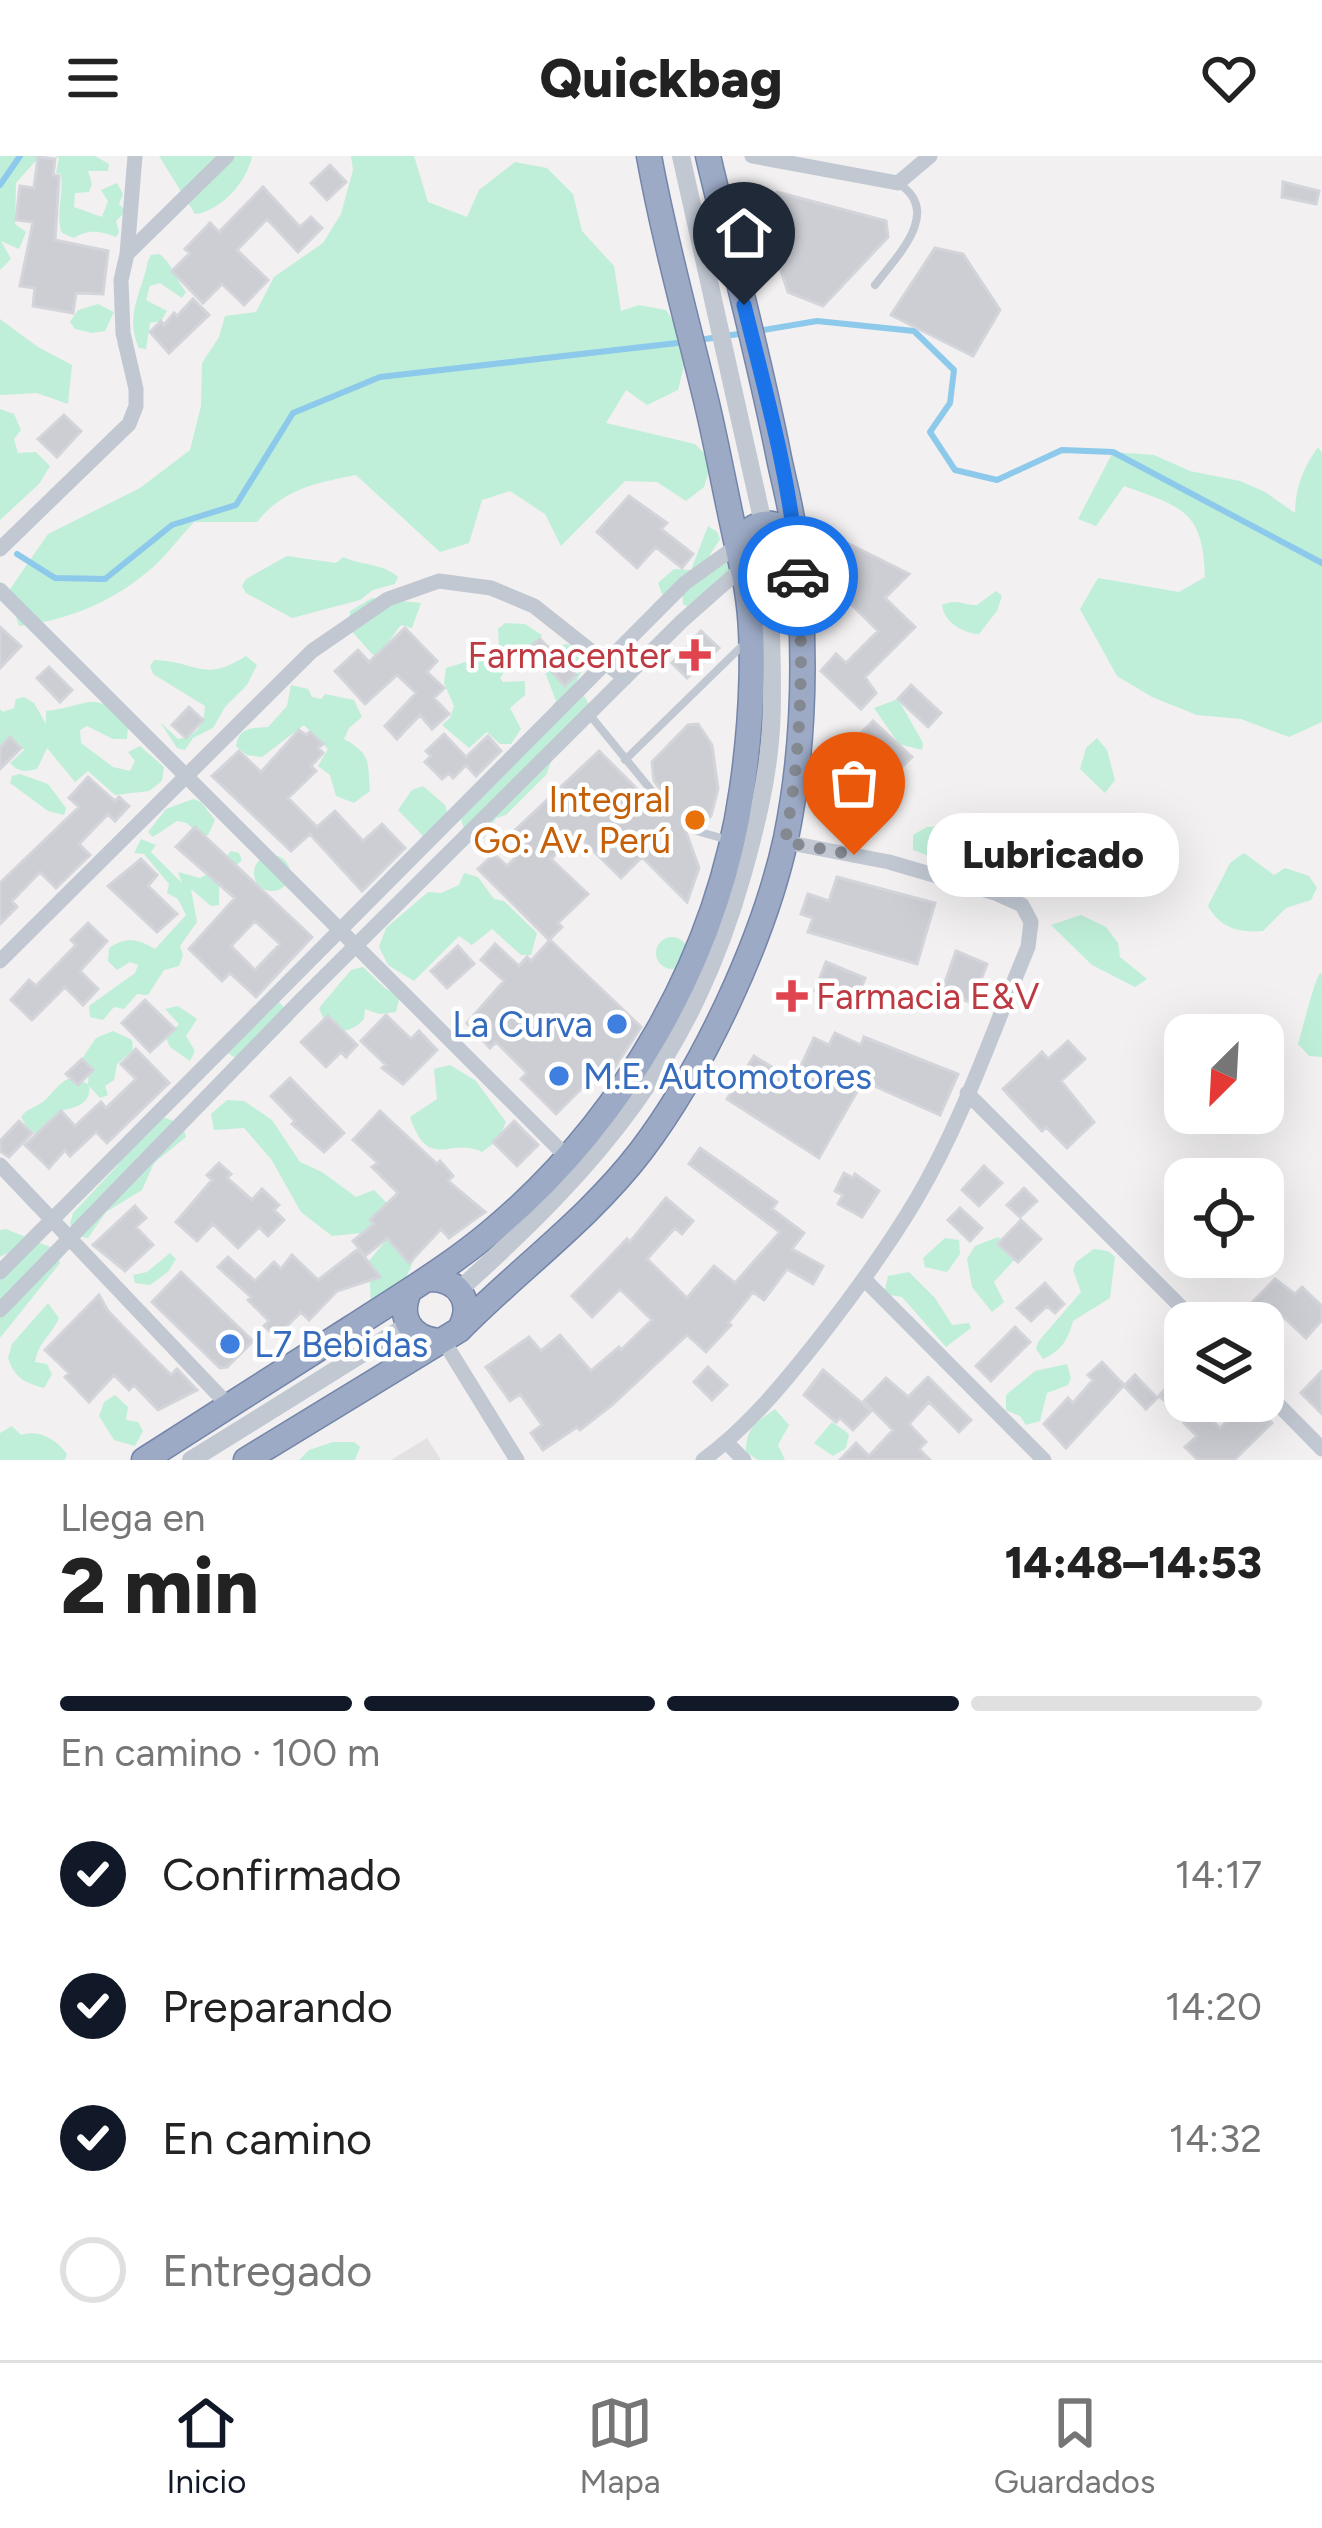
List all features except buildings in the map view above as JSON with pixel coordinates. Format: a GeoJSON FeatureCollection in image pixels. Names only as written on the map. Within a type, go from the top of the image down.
{"type":"FeatureCollection","features":[{"type":"Feature","properties":{"kind":"highway"},"geometry":{"type":"LineString","coordinates":[[144,1460],[420,1285],[496,1228],[566,1156],[628,1079],[667,1015],[699,943],[732,841],[747,754],[750,639],[741,556],[649,156]]}},
{"type":"Feature","properties":{"kind":"highway"},"geometry":{"type":"LineString","coordinates":[[246,1460],[446,1337],[605,1193],[679,1095],[729,998],[768,900],[785,842],[796,777],[800,692],[797,551],[767,396],[708,156]]}},
{"type":"Feature","properties":{"kind":"highway"},"geometry":{"type":"LineString","coordinates":[[763,523],[780,525],[797,551],[788,575],[770,582],[756,580],[741,556],[748,529],[763,523]]}},
{"type":"Feature","properties":{"kind":"highway"},"geometry":{"type":"LineString","coordinates":[[448,1281],[459,1290],[466,1313],[446,1337],[421,1337],[408,1325],[404,1307],[420,1285],[448,1281]]}},
{"type":"Feature","properties":{"kind":"street"},"geometry":{"type":"LineString","coordinates":[[0,549],[129,424],[136,406],[123,333],[121,280],[128,254],[135,156]]}},
{"type":"Feature","properties":{"kind":"street"},"geometry":{"type":"LineString","coordinates":[[128,254],[227,156]]}},
{"type":"Feature","properties":{"kind":"street"},"geometry":{"type":"LineString","coordinates":[[682,156],[763,523]]}},
{"type":"Feature","properties":{"kind":"street"},"geometry":{"type":"LineString","coordinates":[[752,156],[898,184],[930,156]]}},
{"type":"Feature","properties":{"kind":"street"},"geometry":{"type":"LineString","coordinates":[[0,1272],[685,583],[741,556]]}},
{"type":"Feature","properties":{"kind":"street"},"geometry":{"type":"LineString","coordinates":[[0,1310],[741,556]]}},
{"type":"Feature","properties":{"kind":"street"},"geometry":{"type":"LineString","coordinates":[[0,961],[312,651],[388,598],[440,581],[491,588],[534,606],[625,678]]}},
{"type":"Feature","properties":{"kind":"street"},"geometry":{"type":"LineString","coordinates":[[459,1290],[528,1229],[646,1092],[704,984],[734,905],[758,820],[771,730],[770,582]]}},
{"type":"Feature","properties":{"kind":"street"},"geometry":{"type":"LineString","coordinates":[[0,590],[566,1156]]}},
{"type":"Feature","properties":{"kind":"street"},"geometry":{"type":"LineString","coordinates":[[703,1460],[727,1442],[792,1373],[865,1280],[919,1195],[1028,946],[1031,922],[1022,905],[995,893],[889,862],[785,842]]}},
{"type":"Feature","properties":{"kind":"street"},"geometry":{"type":"LineString","coordinates":[[967,1093],[1176,1302]]}},
{"type":"Feature","properties":{"kind":"street"},"geometry":{"type":"LineString","coordinates":[[0,1165],[230,1406]]}},
{"type":"Feature","properties":{"kind":"street"},"geometry":{"type":"LineString","coordinates":[[865,1280],[1044,1460]]}},
{"type":"Feature","properties":{"kind":"street"},"geometry":{"type":"LineString","coordinates":[[191,1460],[408,1325]]}},
{"type":"Feature","properties":{"kind":"street"},"geometry":{"type":"LineString","coordinates":[[446,1337],[518,1460]]}},
{"type":"Feature","properties":{"kind":"street"},"geometry":{"type":"LineString","coordinates":[[1284,1410],[1322,1448]]}},
{"type":"Feature","properties":{"kind":"street"},"geometry":{"type":"LineString","coordinates":[[727,1442],[744,1460]]}},
{"type":"Feature","properties":{"kind":"lane"},"geometry":{"type":"LineString","coordinates":[[875,285],[912,236],[918,217],[910,191],[898,184]]}},
{"type":"Feature","properties":{"kind":"lane"},"geometry":{"type":"LineString","coordinates":[[625,760],[750,639]]}},
{"type":"Feature","properties":{"kind":"lane"},"geometry":{"type":"LineString","coordinates":[[589,714],[660,801]]}},
{"type":"Feature","properties":{"kind":"lane"},"geometry":{"type":"LineString","coordinates":[[693,830],[732,841]]}},
{"type":"Feature","properties":{"kind":"shaded area"},"geometry":{"type":"Polygon","coordinates":[[[427,1438],[441,1460],[391,1460],[427,1438]]]}},
{"type":"Feature","properties":{"kind":"green space"},"geometry":{"type":"Polygon","coordinates":[[[0,156],[40,156],[16,183],[15,224],[26,232],[19,249],[1,241],[11,259],[0,270],[0,156]]]}},
{"type":"Feature","properties":{"kind":"green space"},"geometry":{"type":"Polygon","coordinates":[[[55,156],[95,156],[109,164],[108,171],[88,171],[89,192],[75,193],[74,207],[102,217],[108,201],[101,190],[117,183],[123,194],[119,204],[126,211],[116,221],[116,237],[95,232],[74,238],[62,233],[61,174],[56,173],[59,158],[55,156]]]}},
{"type":"Feature","properties":{"kind":"green space"},"geometry":{"type":"Polygon","coordinates":[[[159,156],[252,156],[231,194],[195,214],[159,156]]]}},
{"type":"Feature","properties":{"kind":"green space"},"geometry":{"type":"Polygon","coordinates":[[[351,156],[414,156],[428,202],[467,217],[479,190],[515,162],[547,168],[573,194],[582,231],[614,266],[621,311],[639,305],[666,310],[689,345],[678,390],[647,405],[626,390],[606,423],[695,444],[712,461],[704,487],[686,501],[657,482],[625,481],[561,546],[545,514],[510,491],[482,500],[469,543],[440,552],[356,475],[341,478],[289,495],[257,522],[194,522],[155,565],[113,596],[67,616],[19,626],[8,592],[48,534],[140,488],[190,450],[201,406],[202,363],[219,337],[225,316],[256,312],[274,277],[323,243],[341,214],[353,170],[351,156]]]}},
{"type":"Feature","properties":{"kind":"green space"},"geometry":{"type":"Polygon","coordinates":[[[159,254],[186,292],[182,298],[160,283],[150,286],[146,300],[167,311],[161,321],[150,323],[146,349],[139,348],[133,325],[136,304],[148,261],[159,254]]]}},
{"type":"Feature","properties":{"kind":"green space"},"geometry":{"type":"Polygon","coordinates":[[[98,304],[114,312],[105,331],[75,329],[70,322],[78,310],[98,304]]]}},
{"type":"Feature","properties":{"kind":"green space"},"geometry":{"type":"Polygon","coordinates":[[[0,319],[72,365],[68,404],[37,393],[0,395],[0,319]]]}},
{"type":"Feature","properties":{"kind":"green space"},"geometry":{"type":"Polygon","coordinates":[[[0,409],[14,414],[21,430],[14,439],[18,453],[36,452],[50,466],[39,484],[0,520],[0,409]]]}},
{"type":"Feature","properties":{"kind":"green space"},"geometry":{"type":"Polygon","coordinates":[[[1318,447],[1322,453],[1322,722],[1289,737],[1241,719],[1197,715],[1117,676],[1080,609],[1098,578],[1179,592],[1205,577],[1200,537],[1194,524],[1174,506],[1124,486],[1096,526],[1078,519],[1113,452],[1154,455],[1190,471],[1240,481],[1295,513],[1301,479],[1318,447]]]}},
{"type":"Feature","properties":{"kind":"green space"},"geometry":{"type":"Polygon","coordinates":[[[708,526],[720,539],[705,563],[727,556],[737,560],[708,608],[699,614],[683,604],[682,592],[662,594],[658,583],[674,569],[691,570],[708,526]]]}},
{"type":"Feature","properties":{"kind":"green space"},"geometry":{"type":"Polygon","coordinates":[[[287,556],[336,563],[343,557],[398,577],[395,584],[373,590],[360,600],[292,618],[246,593],[242,586],[246,579],[287,556]]]}},
{"type":"Feature","properties":{"kind":"green space"},"geometry":{"type":"Polygon","coordinates":[[[996,591],[1002,596],[997,611],[979,634],[955,626],[943,611],[942,605],[952,602],[977,605],[996,591]]]}},
{"type":"Feature","properties":{"kind":"green space"},"geometry":{"type":"Polygon","coordinates":[[[372,598],[421,603],[412,628],[401,625],[386,645],[405,663],[397,670],[372,654],[349,628],[350,611],[372,598]]]}},
{"type":"Feature","properties":{"kind":"green space"},"geometry":{"type":"Polygon","coordinates":[[[505,623],[525,624],[542,635],[500,678],[503,682],[525,681],[525,695],[510,708],[521,729],[511,744],[500,744],[487,732],[469,748],[442,725],[454,706],[444,683],[446,668],[495,653],[498,629],[505,623]]]}},
{"type":"Feature","properties":{"kind":"green space"},"geometry":{"type":"Polygon","coordinates":[[[567,644],[578,649],[583,668],[576,683],[590,706],[554,754],[546,775],[506,815],[496,818],[483,839],[466,836],[459,812],[556,701],[545,672],[556,647],[567,644]]]}},
{"type":"Feature","properties":{"kind":"green space"},"geometry":{"type":"Polygon","coordinates":[[[246,656],[257,665],[247,685],[225,707],[213,728],[193,738],[185,750],[177,748],[160,722],[178,739],[185,738],[198,728],[205,706],[153,674],[154,660],[210,670],[246,656]]]}},
{"type":"Feature","properties":{"kind":"green space"},"geometry":{"type":"Polygon","coordinates":[[[291,685],[308,689],[312,697],[321,699],[325,694],[354,700],[362,717],[344,739],[364,755],[370,791],[354,803],[336,796],[330,775],[318,766],[328,749],[304,725],[262,757],[247,755],[236,746],[243,732],[268,727],[287,706],[291,685]]]}},
{"type":"Feature","properties":{"kind":"green space"},"geometry":{"type":"Polygon","coordinates":[[[24,697],[34,703],[46,724],[46,711],[89,702],[107,706],[128,725],[127,739],[113,739],[87,726],[80,730],[81,743],[113,767],[130,771],[135,761],[128,752],[140,746],[164,767],[162,781],[149,791],[115,795],[88,771],[75,782],[47,748],[37,769],[16,768],[10,763],[24,750],[17,741],[15,747],[0,746],[0,709],[14,708],[16,699],[24,697]]]}},
{"type":"Feature","properties":{"kind":"green space"},"geometry":{"type":"Polygon","coordinates":[[[898,699],[923,743],[922,750],[899,744],[874,708],[898,699]]]}},
{"type":"Feature","properties":{"kind":"green space"},"geometry":{"type":"Polygon","coordinates":[[[1097,738],[1107,750],[1115,780],[1105,793],[1080,769],[1086,748],[1097,738]]]}},
{"type":"Feature","properties":{"kind":"green space"},"geometry":{"type":"Polygon","coordinates":[[[20,774],[48,784],[66,808],[64,815],[48,811],[10,783],[12,776],[20,774]]]}},
{"type":"Feature","properties":{"kind":"green space"},"geometry":{"type":"Polygon","coordinates":[[[423,786],[445,805],[448,815],[424,837],[398,810],[412,790],[423,786]]]}},
{"type":"Feature","properties":{"kind":"green space"},"geometry":{"type":"Polygon","coordinates":[[[193,799],[215,820],[208,835],[200,836],[187,823],[177,821],[153,837],[148,832],[166,809],[193,799]]]}},
{"type":"Feature","properties":{"kind":"green space"},"geometry":{"type":"Polygon","coordinates":[[[959,826],[991,835],[1034,864],[1036,875],[1031,883],[1006,884],[913,850],[913,835],[927,827],[959,826]]]}},
{"type":"Feature","properties":{"kind":"green space"},"geometry":{"type":"Polygon","coordinates":[[[141,839],[156,845],[151,852],[182,883],[178,872],[200,878],[215,870],[231,851],[242,860],[219,882],[219,905],[211,906],[191,889],[197,922],[180,946],[179,966],[164,970],[148,995],[137,994],[124,1009],[114,1007],[103,1020],[90,1017],[89,1006],[135,973],[138,965],[130,962],[117,970],[108,961],[109,948],[132,940],[155,949],[186,915],[144,854],[134,853],[141,839]]]}},
{"type":"Feature","properties":{"kind":"green space"},"geometry":{"type":"Polygon","coordinates":[[[1244,853],[1274,875],[1285,868],[1309,876],[1317,888],[1311,900],[1286,908],[1263,931],[1224,924],[1208,906],[1230,863],[1244,853]]]}},
{"type":"Feature","properties":{"kind":"green space"},"geometry":{"type":"Polygon","coordinates":[[[272,855],[285,860],[290,873],[285,886],[272,891],[259,886],[254,873],[259,860],[272,855]]]}},
{"type":"Feature","properties":{"kind":"green space"},"geometry":{"type":"Polygon","coordinates":[[[464,873],[478,877],[494,899],[504,901],[537,933],[531,955],[521,955],[492,929],[472,945],[459,936],[414,981],[388,965],[379,947],[386,928],[428,892],[441,893],[459,885],[464,873]]]}},
{"type":"Feature","properties":{"kind":"green space"},"geometry":{"type":"Polygon","coordinates":[[[1081,915],[1106,927],[1118,943],[1120,957],[1147,979],[1135,987],[1092,965],[1051,925],[1081,915]]]}},
{"type":"Feature","properties":{"kind":"green space"},"geometry":{"type":"Polygon","coordinates":[[[672,937],[683,942],[688,953],[683,964],[672,969],[661,964],[656,953],[661,942],[672,937]]]}},
{"type":"Feature","properties":{"kind":"green space"},"geometry":{"type":"Polygon","coordinates":[[[363,967],[386,989],[400,995],[396,1012],[379,1014],[365,1009],[364,1019],[351,1029],[327,1028],[319,1008],[351,970],[363,967]]]}},
{"type":"Feature","properties":{"kind":"green space"},"geometry":{"type":"Polygon","coordinates":[[[1320,973],[1322,1057],[1309,1056],[1298,1044],[1320,973]]]}},
{"type":"Feature","properties":{"kind":"green space"},"geometry":{"type":"Polygon","coordinates":[[[267,997],[279,1002],[293,1016],[292,1021],[241,1062],[228,1053],[243,1038],[242,1027],[267,997]]]}},
{"type":"Feature","properties":{"kind":"green space"},"geometry":{"type":"Polygon","coordinates":[[[178,1006],[197,1019],[186,1036],[195,1051],[190,1061],[170,1047],[166,1038],[179,1024],[165,1009],[178,1006]]]}},
{"type":"Feature","properties":{"kind":"green space"},"geometry":{"type":"Polygon","coordinates":[[[113,1031],[132,1040],[133,1050],[117,1064],[114,1080],[105,1086],[108,1095],[100,1098],[89,1086],[85,1101],[59,1111],[39,1136],[28,1129],[21,1117],[64,1081],[73,1077],[88,1084],[83,1057],[96,1038],[113,1031]]]}},
{"type":"Feature","properties":{"kind":"green space"},"geometry":{"type":"Polygon","coordinates":[[[450,1065],[476,1081],[506,1122],[498,1140],[482,1152],[433,1148],[417,1134],[410,1117],[437,1099],[434,1069],[450,1065]]]}},
{"type":"Feature","properties":{"kind":"green space"},"geometry":{"type":"Polygon","coordinates":[[[227,1100],[244,1101],[272,1120],[300,1162],[356,1197],[374,1190],[390,1206],[415,1258],[403,1284],[371,1306],[369,1261],[388,1238],[371,1232],[332,1236],[301,1212],[271,1159],[244,1128],[214,1130],[211,1114],[227,1100]]]}},
{"type":"Feature","properties":{"kind":"green space"},"geometry":{"type":"Polygon","coordinates":[[[165,1118],[182,1124],[186,1137],[154,1163],[142,1190],[106,1212],[88,1238],[81,1237],[70,1224],[73,1213],[118,1165],[117,1155],[165,1118]]]}},
{"type":"Feature","properties":{"kind":"green space"},"geometry":{"type":"Polygon","coordinates":[[[0,1230],[55,1249],[60,1263],[0,1338],[0,1272],[11,1257],[7,1253],[0,1257],[0,1230]]]}},
{"type":"Feature","properties":{"kind":"green space"},"geometry":{"type":"Polygon","coordinates":[[[998,1237],[1014,1260],[994,1282],[1004,1302],[992,1312],[972,1287],[967,1259],[975,1246],[998,1237]]]}},
{"type":"Feature","properties":{"kind":"green space"},"geometry":{"type":"Polygon","coordinates":[[[945,1238],[959,1240],[960,1254],[947,1272],[925,1267],[923,1258],[945,1238]]]}},
{"type":"Feature","properties":{"kind":"green space"},"geometry":{"type":"Polygon","coordinates":[[[1094,1249],[1115,1257],[1110,1298],[1073,1321],[1063,1344],[1043,1359],[1036,1349],[1038,1342],[1081,1292],[1073,1270],[1094,1249]]]}},
{"type":"Feature","properties":{"kind":"green space"},"geometry":{"type":"Polygon","coordinates":[[[170,1253],[176,1259],[168,1272],[150,1285],[135,1283],[133,1275],[147,1272],[170,1253]]]}},
{"type":"Feature","properties":{"kind":"green space"},"geometry":{"type":"Polygon","coordinates":[[[909,1272],[935,1298],[952,1325],[969,1323],[971,1328],[946,1347],[902,1297],[884,1294],[888,1276],[909,1272]]]}},
{"type":"Feature","properties":{"kind":"green space"},"geometry":{"type":"Polygon","coordinates":[[[48,1303],[59,1318],[35,1362],[47,1364],[52,1374],[44,1388],[21,1378],[8,1358],[12,1344],[48,1303]]]}},
{"type":"Feature","properties":{"kind":"green space"},"geometry":{"type":"Polygon","coordinates":[[[1067,1364],[1068,1385],[1047,1393],[1040,1421],[1026,1425],[1006,1410],[1006,1395],[1035,1371],[1067,1364]]]}},
{"type":"Feature","properties":{"kind":"green space"},"geometry":{"type":"Polygon","coordinates":[[[115,1395],[128,1407],[126,1420],[138,1422],[143,1431],[135,1446],[114,1440],[99,1416],[104,1402],[115,1395]]]}},
{"type":"Feature","properties":{"kind":"green space"},"geometry":{"type":"Polygon","coordinates":[[[775,1409],[789,1425],[778,1445],[785,1460],[758,1460],[746,1452],[750,1431],[775,1409]]]}},
{"type":"Feature","properties":{"kind":"green space"},"geometry":{"type":"Polygon","coordinates":[[[832,1422],[849,1434],[846,1448],[833,1456],[814,1443],[832,1422]]]}},
{"type":"Feature","properties":{"kind":"green space"},"geometry":{"type":"Polygon","coordinates":[[[12,1426],[21,1435],[41,1434],[52,1440],[67,1454],[65,1460],[0,1460],[0,1433],[12,1426]]]}},
{"type":"Feature","properties":{"kind":"green space"},"geometry":{"type":"Polygon","coordinates":[[[333,1442],[354,1442],[360,1447],[355,1460],[299,1460],[309,1450],[333,1442]]]}},
{"type":"Feature","properties":{"kind":"waterway"},"geometry":{"type":"LineString","coordinates":[[0,185],[20,156]]}},
{"type":"Feature","properties":{"kind":"waterway"},"geometry":{"type":"LineString","coordinates":[[758,331],[817,321],[914,331],[954,370],[950,403],[930,432],[955,470],[997,480],[1062,450],[1113,452],[1322,563]]}},
{"type":"Feature","properties":{"kind":"waterway"},"geometry":{"type":"LineString","coordinates":[[699,340],[745,333]]}},
{"type":"Feature","properties":{"kind":"waterway"},"geometry":{"type":"LineString","coordinates":[[17,554],[55,578],[105,579],[172,525],[236,505],[293,413],[380,377],[686,342]]}},
{"type":"Feature","properties":{"kind":"way so far"},"geometry":{"type":"LineString","coordinates":[[798,576],[796,777],[785,842],[854,855]]}},
{"type":"Feature","properties":{"kind":"place","name":"Farmacenter"},"geometry":{"type":"Point","coordinates":[695,655]}},
{"type":"Feature","properties":{"kind":"place","name":"Integral Go: Av. Perú"},"geometry":{"type":"Point","coordinates":[695,820]}},
{"type":"Feature","properties":{"kind":"place","name":"Lubricado"},"geometry":{"type":"Point","coordinates":[854,855]}},
{"type":"Feature","properties":{"kind":"place","name":"Farmacia E&V"},"geometry":{"type":"Point","coordinates":[792,996]}},
{"type":"Feature","properties":{"kind":"place","name":"La Curva"},"geometry":{"type":"Point","coordinates":[617,1024]}},
{"type":"Feature","properties":{"kind":"place","name":"M.E. Automotores"},"geometry":{"type":"Point","coordinates":[559,1076]}},
{"type":"Feature","properties":{"kind":"place","name":"L7 Bebidas"},"geometry":{"type":"Point","coordinates":[230,1344]}},
{"type":"Feature","properties":{"kind":"route"},"geometry":{"type":"LineString","coordinates":[[744,305],[767,396],[796,543],[798,576]]}}]}
